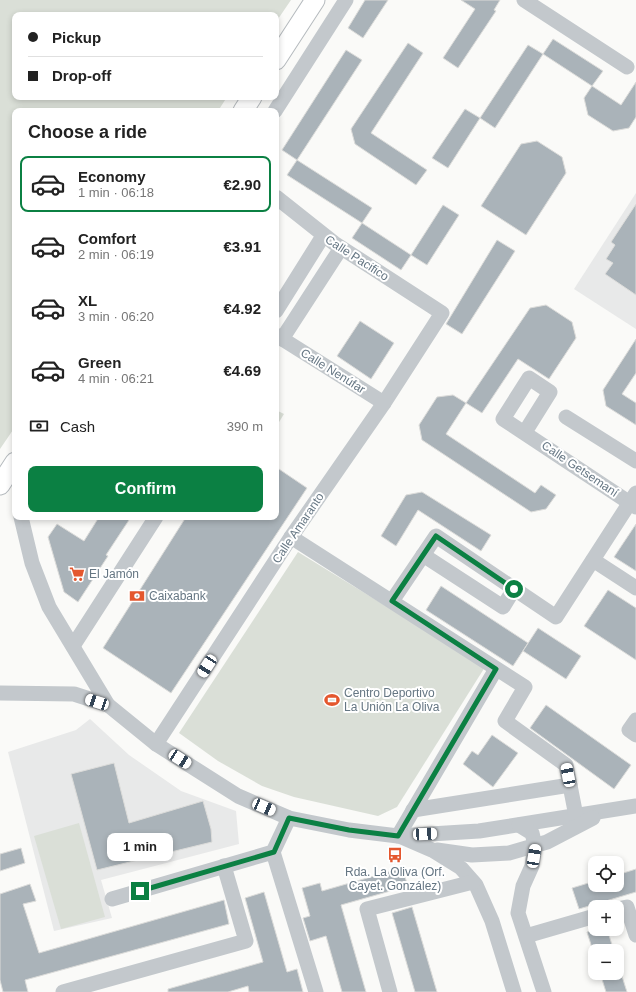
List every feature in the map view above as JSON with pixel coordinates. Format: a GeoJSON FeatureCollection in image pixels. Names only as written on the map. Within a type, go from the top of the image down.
{"type":"FeatureCollection","features":[{"type":"Feature","properties":{"kind":"main road"},"geometry":{"type":"LineString","coordinates":[[279,55],[315,0]]}},
{"type":"Feature","properties":{"kind":"main road"},"geometry":{"type":"LineString","coordinates":[[0,485],[12,471]]}},
{"type":"Feature","properties":{"kind":"street"},"geometry":{"type":"LineString","coordinates":[[277,108],[346,0]]}},
{"type":"Feature","properties":{"kind":"street"},"geometry":{"type":"LineString","coordinates":[[525,1],[627,67]]}},
{"type":"Feature","properties":{"kind":"street","name":"Calle Pacifico"},"geometry":{"type":"LineString","coordinates":[[279,199],[323,236],[442,314]]}},
{"type":"Feature","properties":{"kind":"street"},"geometry":{"type":"LineString","coordinates":[[279,306],[323,236]]}},
{"type":"Feature","properties":{"kind":"street"},"geometry":{"type":"LineString","coordinates":[[279,337],[341,248]]}},
{"type":"Feature","properties":{"kind":"street","name":"Calle Amaranto"},"geometry":{"type":"LineString","coordinates":[[156,744],[291,537],[384,403],[442,314]]}},
{"type":"Feature","properties":{"kind":"street","name":"Calle Nenúfar"},"geometry":{"type":"LineString","coordinates":[[279,337],[384,403]]}},
{"type":"Feature","properties":{"kind":"street"},"geometry":{"type":"LineString","coordinates":[[566,418],[636,461]]}},
{"type":"Feature","properties":{"kind":"street","name":"Calle Getsemaní"},"geometry":{"type":"LineString","coordinates":[[525,432],[634,501]]}},
{"type":"Feature","properties":{"kind":"street"},"geometry":{"type":"LineString","coordinates":[[392,601],[436,536],[556,617],[634,501]]}},
{"type":"Feature","properties":{"kind":"street"},"geometry":{"type":"LineString","coordinates":[[22,520],[32,563],[49,607],[108,705],[156,744],[238,796],[289,818],[349,830],[398,836],[478,831],[636,806]]}},
{"type":"Feature","properties":{"kind":"street"},"geometry":{"type":"LineString","coordinates":[[73,646],[154,520]]}},
{"type":"Feature","properties":{"kind":"street"},"geometry":{"type":"LineString","coordinates":[[291,537],[525,687],[505,721],[566,765],[576,816]]}},
{"type":"Feature","properties":{"kind":"street"},"geometry":{"type":"LineString","coordinates":[[423,555],[503,607],[514,589]]}},
{"type":"Feature","properties":{"kind":"street"},"geometry":{"type":"LineString","coordinates":[[593,560],[636,588]]}},
{"type":"Feature","properties":{"kind":"street"},"geometry":{"type":"LineString","coordinates":[[398,836],[496,669]]}},
{"type":"Feature","properties":{"kind":"street"},"geometry":{"type":"LineString","coordinates":[[0,693],[74,694],[108,705]]}},
{"type":"Feature","properties":{"kind":"street"},"geometry":{"type":"LineString","coordinates":[[636,720],[629,730],[636,735]]}},
{"type":"Feature","properties":{"kind":"street"},"geometry":{"type":"LineString","coordinates":[[413,810],[570,785]]}},
{"type":"Feature","properties":{"kind":"street"},"geometry":{"type":"LineString","coordinates":[[432,850],[472,855],[509,853],[547,842],[603,812]]}},
{"type":"Feature","properties":{"kind":"street"},"geometry":{"type":"LineString","coordinates":[[289,818],[274,852],[316,992]]}},
{"type":"Feature","properties":{"kind":"street"},"geometry":{"type":"LineString","coordinates":[[519,824],[532,833],[535,845],[532,866],[523,886],[518,913],[544,992]]}},
{"type":"Feature","properties":{"kind":"street"},"geometry":{"type":"LineString","coordinates":[[474,883],[472,855],[478,831]]}},
{"type":"Feature","properties":{"kind":"street"},"geometry":{"type":"LineString","coordinates":[[398,836],[432,850],[461,868],[474,883],[492,921],[514,992]]}},
{"type":"Feature","properties":{"kind":"street"},"geometry":{"type":"LineString","coordinates":[[112,899],[274,852]]}},
{"type":"Feature","properties":{"kind":"street"},"geometry":{"type":"LineString","coordinates":[[63,992],[246,940],[224,866]]}},
{"type":"Feature","properties":{"kind":"street"},"geometry":{"type":"LineString","coordinates":[[390,992],[367,909],[474,883]]}},
{"type":"Feature","properties":{"kind":"street"},"geometry":{"type":"LineString","coordinates":[[624,907],[627,906],[636,934]]}},
{"type":"Feature","properties":{"kind":"street"},"geometry":{"type":"LineString","coordinates":[[526,936],[588,918]]}},
{"type":"Feature","properties":{"kind":"shaded area"},"geometry":{"type":"Polygon","coordinates":[[[0,0],[291,0],[279,18],[279,12],[12,12],[12,100],[225,100],[220,108],[12,108],[12,431],[0,449],[0,0]]]}},
{"type":"Feature","properties":{"kind":"shaded area"},"geometry":{"type":"Polygon","coordinates":[[[636,193],[636,329],[574,289],[636,193]]]}},
{"type":"Feature","properties":{"kind":"shaded area"},"geometry":{"type":"Polygon","coordinates":[[[279,412],[284,414],[279,422],[279,412]]]}},
{"type":"Feature","properties":{"kind":"shaded area","name":"Centro Deportivo La Unión La Oliva"},"geometry":{"type":"Polygon","coordinates":[[[298,552],[485,667],[397,807],[378,816],[294,797],[262,786],[218,761],[179,733],[298,552]]]}},
{"type":"Feature","properties":{"kind":"shaded area"},"geometry":{"type":"Polygon","coordinates":[[[90,719],[129,755],[181,791],[236,811],[239,844],[101,880],[112,918],[54,931],[8,752],[76,730],[90,719]]]}},
{"type":"Feature","properties":{"kind":"shaded area"},"geometry":{"type":"Polygon","coordinates":[[[79,823],[105,917],[61,929],[34,836],[79,823]]]}},
{"type":"Feature","properties":{"kind":"building"},"geometry":{"type":"Polygon","coordinates":[[[365,0],[388,0],[363,38],[348,28],[365,0]]]}},
{"type":"Feature","properties":{"kind":"building"},"geometry":{"type":"Polygon","coordinates":[[[461,0],[500,0],[494,10],[496,11],[458,68],[443,58],[475,9],[461,0]]]}},
{"type":"Feature","properties":{"kind":"building"},"geometry":{"type":"Polygon","coordinates":[[[553,39],[603,71],[592,86],[543,54],[553,39]]]}},
{"type":"Feature","properties":{"kind":"building"},"geometry":{"type":"Polygon","coordinates":[[[408,43],[423,53],[371,133],[427,170],[416,185],[355,144],[351,129],[408,43]]]}},
{"type":"Feature","properties":{"kind":"building"},"geometry":{"type":"Polygon","coordinates":[[[528,45],[543,54],[495,128],[480,118],[528,45]]]}},
{"type":"Feature","properties":{"kind":"building"},"geometry":{"type":"Polygon","coordinates":[[[346,50],[362,60],[297,160],[282,150],[346,50]]]}},
{"type":"Feature","properties":{"kind":"building"},"geometry":{"type":"Polygon","coordinates":[[[636,82],[636,117],[629,128],[613,131],[588,115],[584,98],[592,86],[621,105],[636,82]]]}},
{"type":"Feature","properties":{"kind":"building"},"geometry":{"type":"Polygon","coordinates":[[[465,109],[480,118],[448,168],[432,158],[465,109]]]}},
{"type":"Feature","properties":{"kind":"building"},"geometry":{"type":"Polygon","coordinates":[[[537,141],[562,157],[566,173],[526,235],[481,206],[521,144],[537,141]]]}},
{"type":"Feature","properties":{"kind":"building"},"geometry":{"type":"Polygon","coordinates":[[[297,160],[372,208],[362,223],[287,175],[297,160]]]}},
{"type":"Feature","properties":{"kind":"building"},"geometry":{"type":"Polygon","coordinates":[[[636,204],[636,295],[605,274],[613,263],[606,259],[615,245],[611,242],[636,204]]]}},
{"type":"Feature","properties":{"kind":"building"},"geometry":{"type":"Polygon","coordinates":[[[443,205],[459,215],[427,265],[411,255],[443,205]]]}},
{"type":"Feature","properties":{"kind":"building"},"geometry":{"type":"Polygon","coordinates":[[[362,223],[411,255],[401,270],[352,238],[362,223]]]}},
{"type":"Feature","properties":{"kind":"building"},"geometry":{"type":"Polygon","coordinates":[[[497,240],[515,251],[462,334],[446,324],[497,240]]]}},
{"type":"Feature","properties":{"kind":"building"},"geometry":{"type":"Polygon","coordinates":[[[546,305],[572,322],[576,338],[549,379],[518,359],[482,413],[466,403],[530,308],[546,305]]]}},
{"type":"Feature","properties":{"kind":"building"},"geometry":{"type":"Polygon","coordinates":[[[360,321],[394,343],[371,379],[337,356],[360,321]]]}},
{"type":"Feature","properties":{"kind":"building"},"geometry":{"type":"Polygon","coordinates":[[[636,339],[636,373],[622,394],[636,403],[636,425],[606,406],[603,390],[636,339]]]}},
{"type":"Feature","properties":{"kind":"building"},"geometry":{"type":"Polygon","coordinates":[[[453,395],[466,403],[446,434],[535,493],[541,485],[556,495],[546,509],[531,512],[422,440],[419,425],[437,397],[453,395]]]}},
{"type":"Feature","properties":{"kind":"building"},"geometry":{"type":"Polygon","coordinates":[[[279,469],[307,488],[171,693],[103,648],[184,520],[279,520],[279,469]]]}},
{"type":"Feature","properties":{"kind":"building"},"geometry":{"type":"Polygon","coordinates":[[[422,492],[491,535],[481,551],[418,510],[396,546],[381,536],[406,495],[422,492]]]}},
{"type":"Feature","properties":{"kind":"building","name":"El Jamón"},"geometry":{"type":"Polygon","coordinates":[[[97,520],[129,520],[78,602],[64,592],[48,537],[57,524],[84,541],[97,520]]]}},
{"type":"Feature","properties":{"kind":"building"},"geometry":{"type":"Polygon","coordinates":[[[636,524],[636,571],[614,557],[636,524]]]}},
{"type":"Feature","properties":{"kind":"building"},"geometry":{"type":"Polygon","coordinates":[[[441,586],[528,643],[513,666],[426,610],[441,586]]]}},
{"type":"Feature","properties":{"kind":"building"},"geometry":{"type":"Polygon","coordinates":[[[608,590],[636,608],[636,660],[584,626],[608,590]]]}},
{"type":"Feature","properties":{"kind":"building"},"geometry":{"type":"Polygon","coordinates":[[[538,628],[581,656],[566,679],[523,651],[538,628]]]}},
{"type":"Feature","properties":{"kind":"building"},"geometry":{"type":"Polygon","coordinates":[[[546,705],[631,765],[614,789],[530,728],[546,705]]]}},
{"type":"Feature","properties":{"kind":"building"},"geometry":{"type":"Polygon","coordinates":[[[492,735],[518,753],[493,787],[463,764],[472,751],[478,755],[492,735]]]}},
{"type":"Feature","properties":{"kind":"building"},"geometry":{"type":"Polygon","coordinates":[[[114,763],[129,823],[203,801],[211,829],[212,842],[97,870],[71,774],[114,763]]]}},
{"type":"Feature","properties":{"kind":"building"},"geometry":{"type":"Polygon","coordinates":[[[21,848],[25,863],[0,871],[0,854],[21,848]]]}},
{"type":"Feature","properties":{"kind":"building"},"geometry":{"type":"Polygon","coordinates":[[[402,868],[408,886],[341,905],[366,992],[342,992],[326,936],[310,941],[303,918],[310,916],[302,888],[320,883],[322,891],[402,868]]]}},
{"type":"Feature","properties":{"kind":"building"},"geometry":{"type":"Polygon","coordinates":[[[636,869],[636,892],[609,900],[588,900],[588,906],[579,909],[572,888],[588,883],[588,892],[624,892],[624,873],[636,869]]]}},
{"type":"Feature","properties":{"kind":"building"},"geometry":{"type":"Polygon","coordinates":[[[30,884],[36,901],[23,904],[39,953],[224,900],[229,924],[25,980],[28,992],[3,992],[0,980],[0,894],[30,884]]]}},
{"type":"Feature","properties":{"kind":"building"},"geometry":{"type":"Polygon","coordinates":[[[264,892],[287,972],[297,969],[303,992],[249,992],[248,986],[228,992],[168,992],[168,989],[263,962],[245,898],[264,892]]]}},
{"type":"Feature","properties":{"kind":"building"},"geometry":{"type":"Polygon","coordinates":[[[412,907],[437,992],[415,992],[392,913],[412,907]]]}},
{"type":"Feature","properties":{"kind":"building"},"geometry":{"type":"Polygon","coordinates":[[[588,936],[609,936],[612,944],[591,944],[588,936]]]}},
{"type":"Feature","properties":{"kind":"building"},"geometry":{"type":"Polygon","coordinates":[[[602,980],[623,980],[627,992],[606,992],[602,980]]]}},
{"type":"Feature","properties":{"kind":"place","name":"El Jamón"},"geometry":{"type":"Point","coordinates":[77,574]}},
{"type":"Feature","properties":{"kind":"place","name":"Caixabank"},"geometry":{"type":"Point","coordinates":[137,596]}},
{"type":"Feature","properties":{"kind":"place","name":"Centro Deportivo La Unión La Oliva"},"geometry":{"type":"Point","coordinates":[332,700]}},
{"type":"Feature","properties":{"kind":"place","name":"Rda. La Oliva (Orf. Cayet. González)"},"geometry":{"type":"Point","coordinates":[395,855]}},
{"type":"Feature","properties":{"kind":"route"},"geometry":{"type":"LineString","coordinates":[[140,891],[274,852],[289,818],[349,830],[398,836],[496,669],[392,601],[436,536],[514,589]]}}]}
